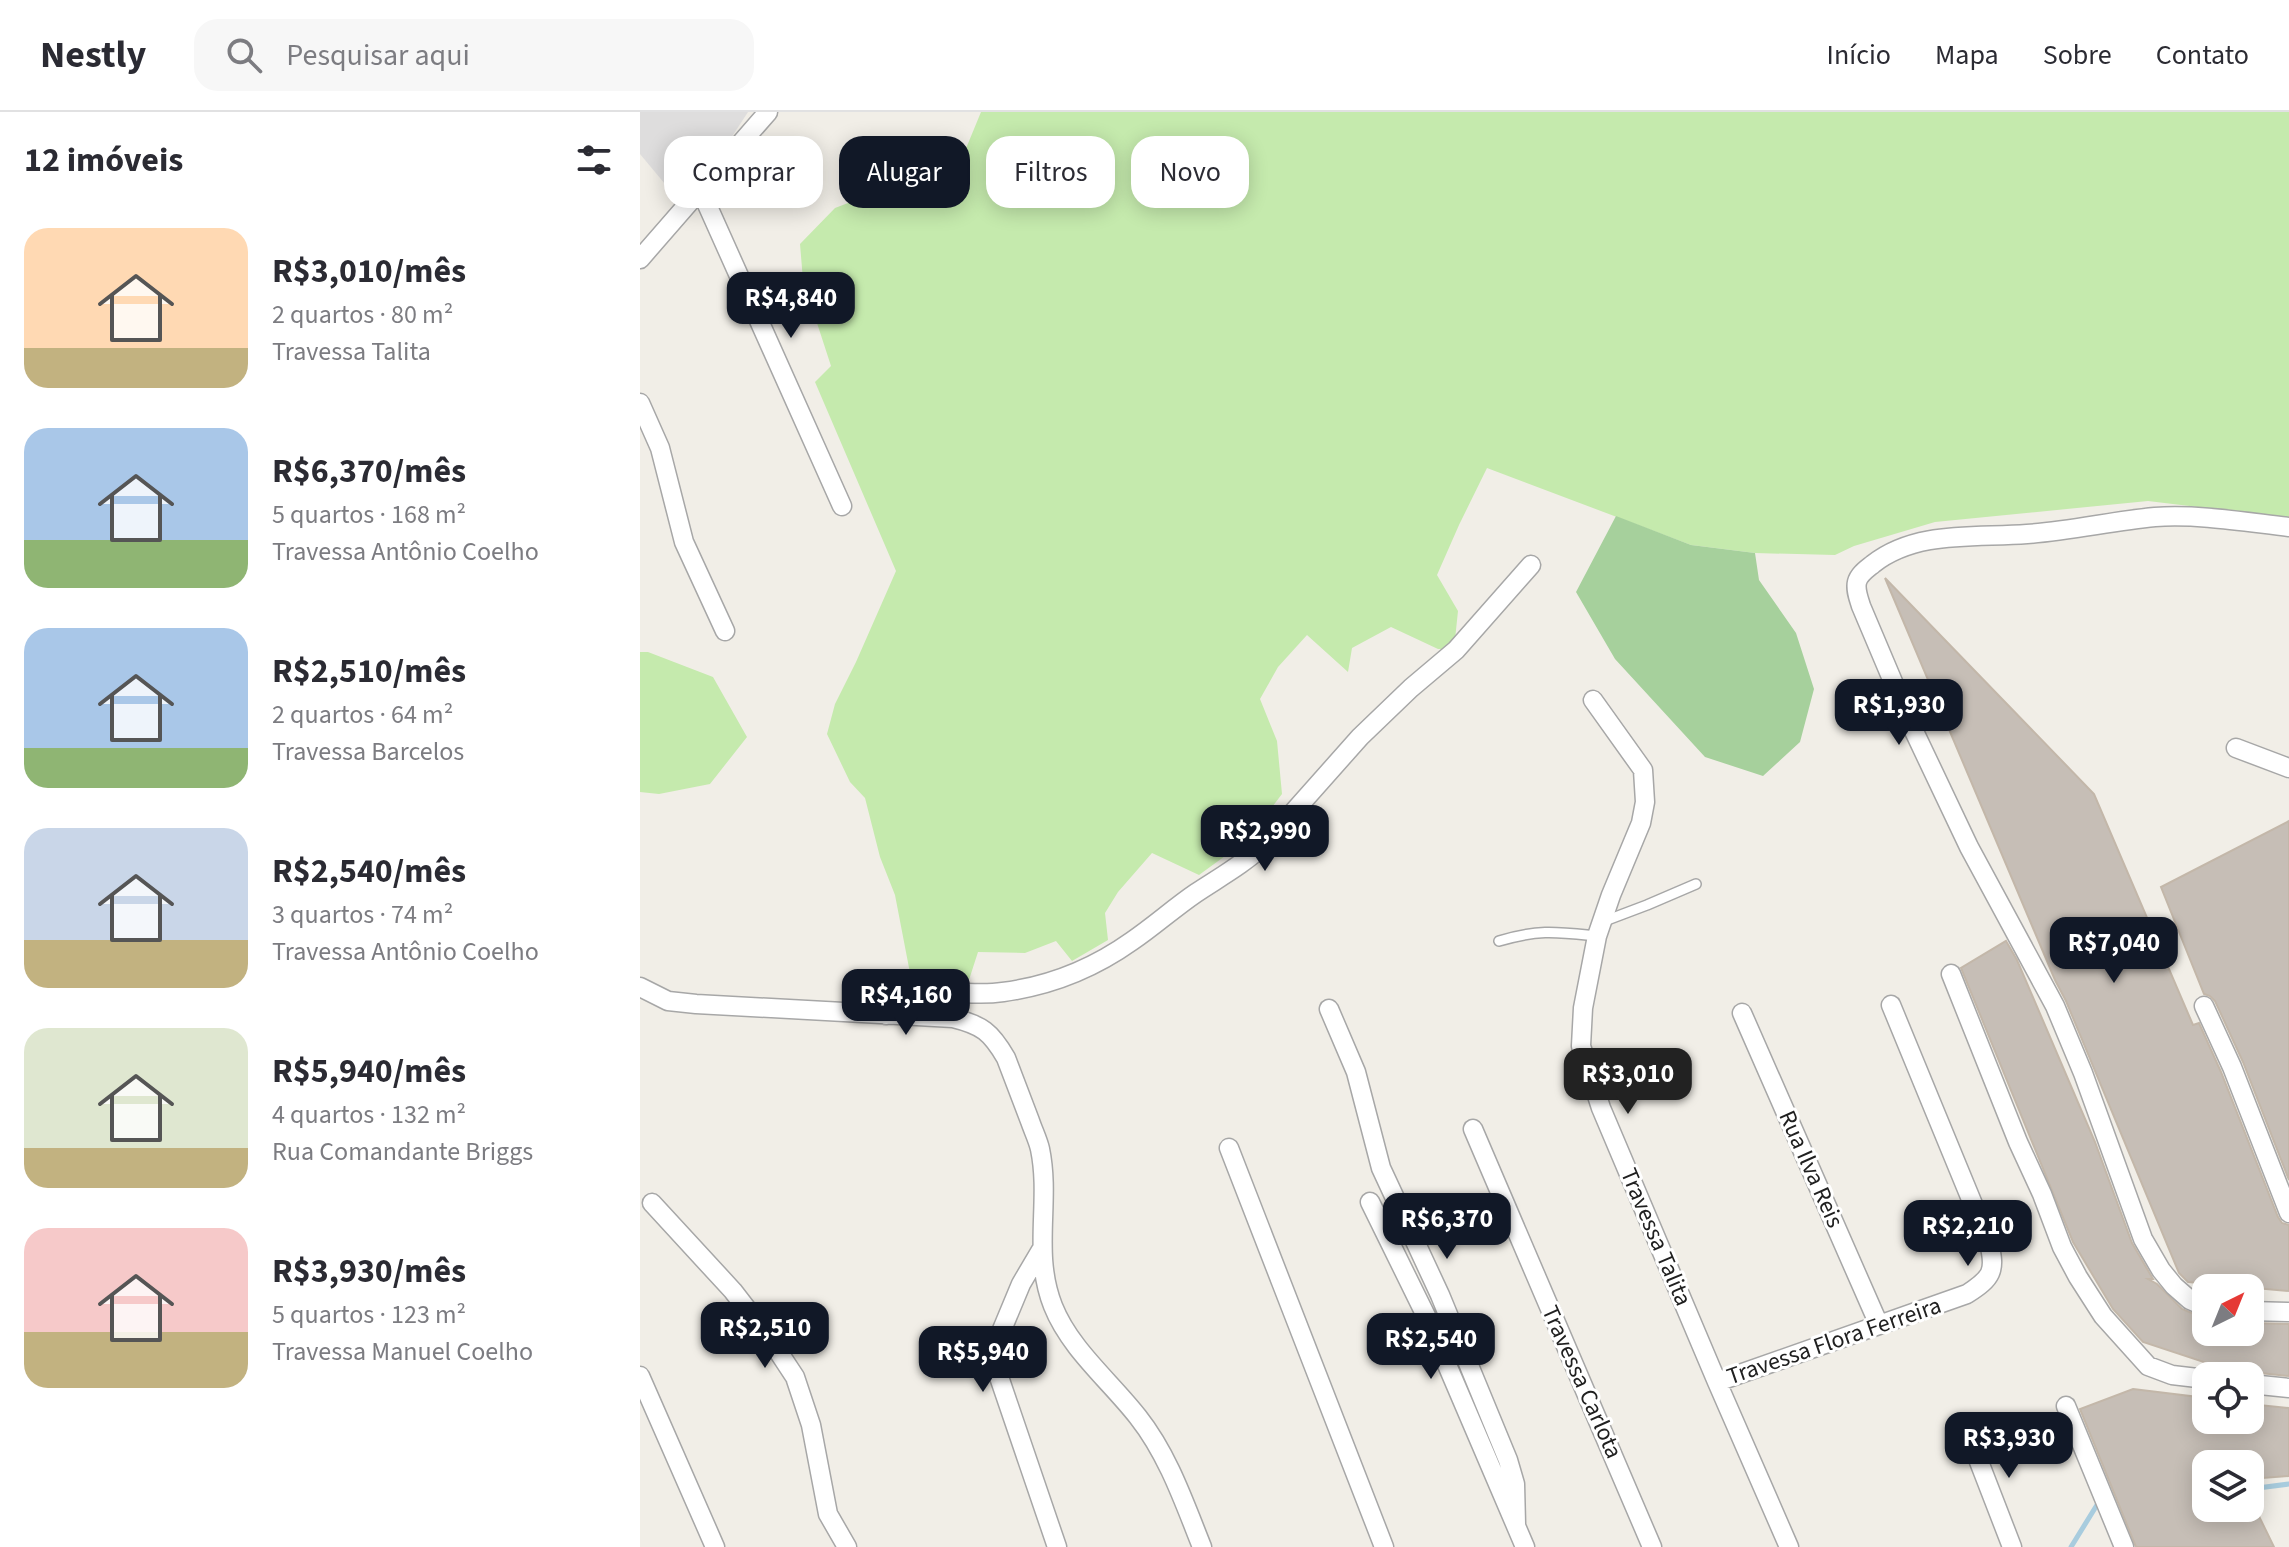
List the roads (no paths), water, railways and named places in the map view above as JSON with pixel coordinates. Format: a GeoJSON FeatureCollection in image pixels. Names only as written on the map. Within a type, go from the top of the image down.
{"type":"FeatureCollection","features":[{"type":"Feature","properties":{"kind":"street"},"geometry":{"type":"LineString","coordinates":[[748,136],[768,112]]}},
{"type":"Feature","properties":{"kind":"street"},"geometry":{"type":"LineString","coordinates":[[640,259],[686,208]]}},
{"type":"Feature","properties":{"kind":"street"},"geometry":{"type":"LineString","coordinates":[[709,208],[842,506]]}},
{"type":"Feature","properties":{"kind":"street"},"geometry":{"type":"LineString","coordinates":[[640,403],[660,448],[684,542],[725,631]]}},
{"type":"Feature","properties":{"kind":"street"},"geometry":{"type":"LineString","coordinates":[[2192,1301],[2161,1270],[2143,1239],[2083,1073],[2055,1006],[1969,847],[1925,755],[1883,662],[1856,591],[1857,582],[1863,572],[1895,551],[1919,543],[1956,537],[2025,534],[2178,517],[2289,527]]}},
{"type":"Feature","properties":{"kind":"street"},"geometry":{"type":"LineString","coordinates":[[886,1015],[906,991],[986,993],[1027,988],[1098,962],[1131,942],[1194,894],[1257,852],[1360,737],[1456,650],[1531,565]]}},
{"type":"Feature","properties":{"kind":"street","name":"Travessa Talita"},"geometry":{"type":"LineString","coordinates":[[1593,700],[1643,770],[1645,787],[1641,823],[1599,929],[1583,1008],[1581,1046],[1601,1108],[1789,1547]]}},
{"type":"Feature","properties":{"kind":"street"},"geometry":{"type":"LineString","coordinates":[[2236,748],[2289,768]]}},
{"type":"Feature","properties":{"kind":"street"},"geometry":{"type":"LineString","coordinates":[[1951,974],[2062,1247],[2078,1277],[2103,1316],[2148,1366],[2172,1375],[2192,1377]]}},
{"type":"Feature","properties":{"kind":"street"},"geometry":{"type":"LineString","coordinates":[[640,987],[668,1001],[953,1018],[986,1030],[999,1044],[1006,1058],[1040,1149],[1044,1190],[1041,1250],[1053,1306],[1065,1329],[1158,1445],[1202,1547]]}},
{"type":"Feature","properties":{"kind":"street","name":"Travessa Flora Ferreira"},"geometry":{"type":"LineString","coordinates":[[1717,1382],[1967,1294],[1987,1280],[1993,1268],[1989,1243],[1891,1005]]}},
{"type":"Feature","properties":{"kind":"street"},"geometry":{"type":"LineString","coordinates":[[2204,1006],[2232,1067],[2289,1213]]}},
{"type":"Feature","properties":{"kind":"street"},"geometry":{"type":"LineString","coordinates":[[1329,1009],[1356,1072],[1381,1168],[1460,1343],[1508,1460],[1515,1484],[1516,1524]]}},
{"type":"Feature","properties":{"kind":"street","name":"Rua Ilva Reis"},"geometry":{"type":"LineString","coordinates":[[1742,1013],[1879,1325]]}},
{"type":"Feature","properties":{"kind":"street","name":"Travessa Carlota"},"geometry":{"type":"LineString","coordinates":[[1473,1129],[1652,1547]]}},
{"type":"Feature","properties":{"kind":"street"},"geometry":{"type":"LineString","coordinates":[[1229,1148],[1384,1547]]}},
{"type":"Feature","properties":{"kind":"street"},"geometry":{"type":"LineString","coordinates":[[1370,1202],[1440,1348],[1525,1547]]}},
{"type":"Feature","properties":{"kind":"street"},"geometry":{"type":"LineString","coordinates":[[652,1203],[733,1291],[795,1377],[811,1425],[828,1514],[847,1547]]}},
{"type":"Feature","properties":{"kind":"street"},"geometry":{"type":"LineString","coordinates":[[1041,1250],[1021,1284],[996,1344],[997,1371],[1057,1547]]}},
{"type":"Feature","properties":{"kind":"street"},"geometry":{"type":"LineString","coordinates":[[2264,1311],[2289,1312]]}},
{"type":"Feature","properties":{"kind":"street"},"geometry":{"type":"LineString","coordinates":[[1440,1348],[1460,1343]]}},
{"type":"Feature","properties":{"kind":"street"},"geometry":{"type":"LineString","coordinates":[[640,1376],[715,1547]]}},
{"type":"Feature","properties":{"kind":"street"},"geometry":{"type":"LineString","coordinates":[[2264,1385],[2289,1388]]}},
{"type":"Feature","properties":{"kind":"street"},"geometry":{"type":"LineString","coordinates":[[2066,1406],[2124,1547]]}},
{"type":"Feature","properties":{"kind":"street"},"geometry":{"type":"LineString","coordinates":[[1966,1428],[2012,1547]]}},
{"type":"Feature","properties":{"kind":"lane"},"geometry":{"type":"LineString","coordinates":[[1499,941],[1537,932],[1599,929],[1696,884]]}},
{"type":"Feature","properties":{"kind":"waterway"},"geometry":{"type":"LineString","coordinates":[[2264,1487],[2289,1484]]}},
{"type":"Feature","properties":{"kind":"waterway"},"geometry":{"type":"LineString","coordinates":[[2071,1547],[2100,1500]]}}]}
